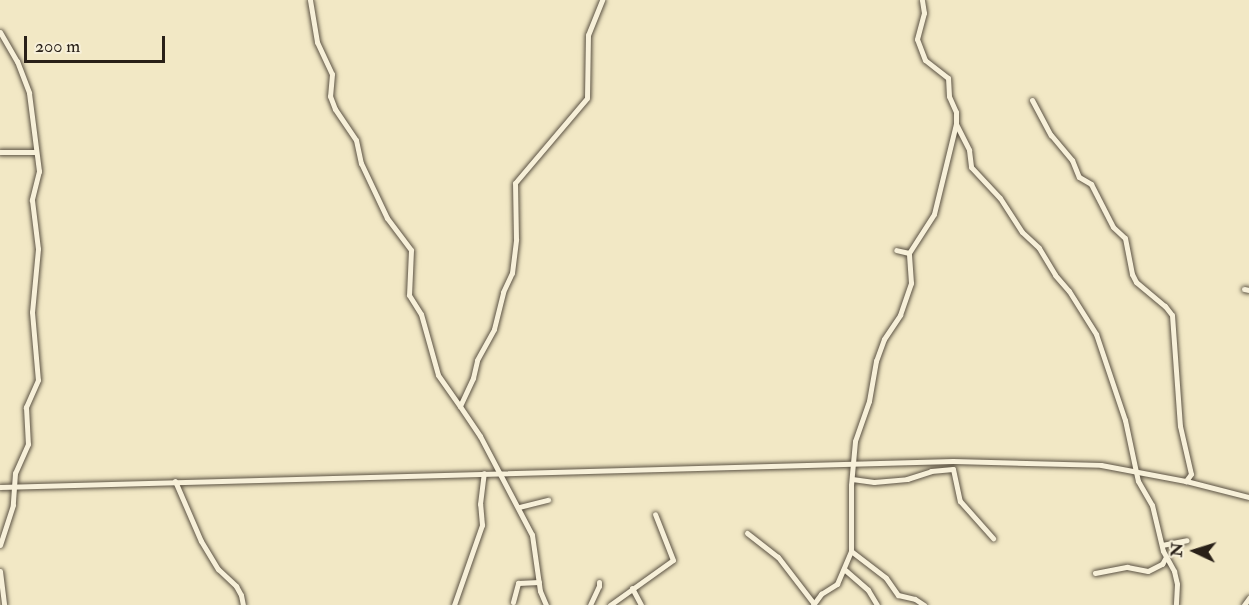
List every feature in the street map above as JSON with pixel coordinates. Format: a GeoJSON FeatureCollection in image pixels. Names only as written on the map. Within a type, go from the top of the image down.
{"type":"FeatureCollection","features":[{"type":"Feature","properties":{"kind":"street"},"geometry":{"type":"LineString","coordinates":[[310,0],[317,42],[332,74],[330,96],[335,109],[356,140],[361,164],[387,218],[411,250],[409,295],[421,314],[438,375],[480,436],[497,472],[519,507],[534,541],[539,582],[546,605]]}},
{"type":"Feature","properties":{"kind":"street"},"geometry":{"type":"LineString","coordinates":[[460,406],[477,360],[494,328],[503,292],[512,273],[516,239],[515,183],[586,98],[588,35],[602,0]]}},
{"type":"Feature","properties":{"kind":"street"},"geometry":{"type":"LineString","coordinates":[[747,533],[778,557],[814,604],[821,594],[837,584],[851,551],[855,441],[869,401],[876,361],[884,339],[900,315],[911,282],[909,253],[934,214],[956,124],[956,112],[949,96],[948,78],[925,60],[918,39],[924,13],[922,0]]}},
{"type":"Feature","properties":{"kind":"street"},"geometry":{"type":"LineString","coordinates":[[0,32],[17,61],[29,93],[39,171],[32,200],[38,271],[33,285],[32,312],[38,380],[26,407],[28,444],[15,473],[13,505],[0,545]]}},
{"type":"Feature","properties":{"kind":"street"},"geometry":{"type":"LineString","coordinates":[[1032,100],[1051,135],[1072,160],[1079,177],[1091,183],[1113,227],[1125,238],[1132,274],[1136,282],[1165,306],[1172,315],[1180,426],[1191,474],[1186,481]]}},
{"type":"Feature","properties":{"kind":"street"},"geometry":{"type":"LineString","coordinates":[[956,124],[969,150],[971,167],[1000,198],[1022,232],[1039,248],[1096,334],[1125,420],[1138,481],[1152,505],[1161,545],[1177,585],[1176,605]]}},
{"type":"Feature","properties":{"kind":"street"},"geometry":{"type":"LineString","coordinates":[[0,152],[36,152]]}},
{"type":"Feature","properties":{"kind":"street"},"geometry":{"type":"LineString","coordinates":[[896,250],[909,253]]}},
{"type":"Feature","properties":{"kind":"street"},"geometry":{"type":"LineString","coordinates":[[0,487],[953,461],[1101,465],[1186,481],[1249,497]]}},
{"type":"Feature","properties":{"kind":"street"},"geometry":{"type":"LineString","coordinates":[[852,479],[874,482],[908,479],[930,471],[953,469],[960,501],[993,538]]}},
{"type":"Feature","properties":{"kind":"street"},"geometry":{"type":"LineString","coordinates":[[454,605],[482,525],[484,473]]}},
{"type":"Feature","properties":{"kind":"street"},"geometry":{"type":"LineString","coordinates":[[175,481],[201,541],[218,569],[236,586],[243,605]]}},
{"type":"Feature","properties":{"kind":"street"},"geometry":{"type":"LineString","coordinates":[[519,507],[548,500]]}},
{"type":"Feature","properties":{"kind":"street"},"geometry":{"type":"LineString","coordinates":[[610,605],[674,560],[655,514]]}},
{"type":"Feature","properties":{"kind":"street"},"geometry":{"type":"LineString","coordinates":[[1161,545],[1187,540]]}},
{"type":"Feature","properties":{"kind":"street"},"geometry":{"type":"LineString","coordinates":[[851,551],[886,579],[898,595],[915,599],[924,605]]}},
{"type":"Feature","properties":{"kind":"street"},"geometry":{"type":"LineString","coordinates":[[1095,573],[1127,567],[1148,571],[1162,564],[1166,557]]}},
{"type":"Feature","properties":{"kind":"street"},"geometry":{"type":"LineString","coordinates":[[844,569],[868,590],[877,605]]}},
{"type":"Feature","properties":{"kind":"street"},"geometry":{"type":"LineString","coordinates":[[0,571],[4,605]]}},
{"type":"Feature","properties":{"kind":"street"},"geometry":{"type":"LineString","coordinates":[[513,602],[518,583],[539,582]]}},
{"type":"Feature","properties":{"kind":"street"},"geometry":{"type":"LineString","coordinates":[[590,605],[599,586],[598,582]]}},
{"type":"Feature","properties":{"kind":"street"},"geometry":{"type":"LineString","coordinates":[[632,588],[640,605]]}},
{"type":"Feature","properties":{"kind":"street"},"geometry":{"type":"LineString","coordinates":[[1244,605],[1249,598]]}}]}
